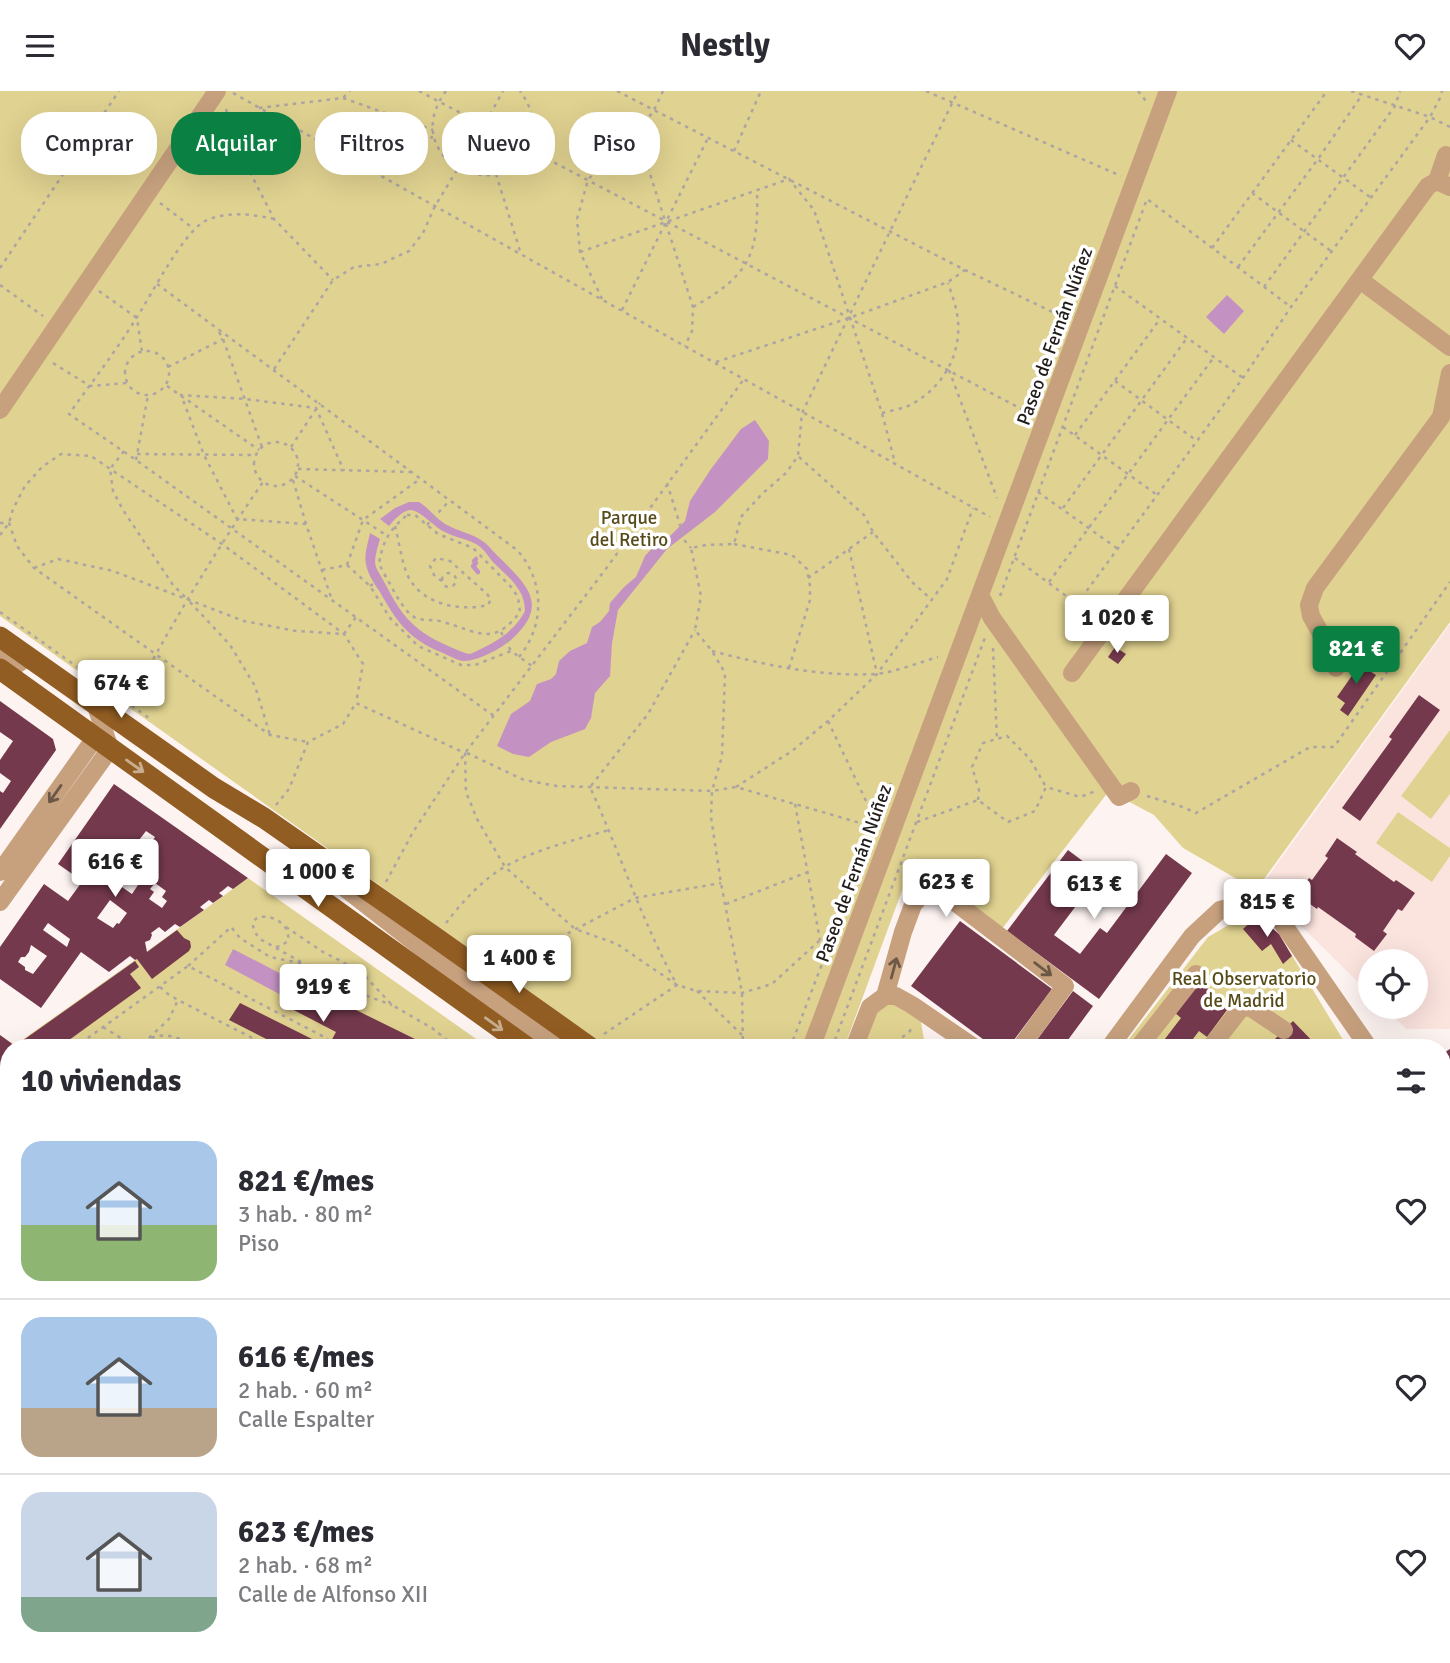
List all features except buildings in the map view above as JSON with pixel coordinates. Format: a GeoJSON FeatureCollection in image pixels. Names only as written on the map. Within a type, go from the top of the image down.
{"type":"FeatureCollection","features":[{"type":"Feature","properties":{"kind":"main road"},"geometry":{"type":"LineString","coordinates":[[0,637],[214,788],[264,818],[432,935],[589,1039]]}},
{"type":"Feature","properties":{"kind":"main road"},"geometry":{"type":"LineString","coordinates":[[0,669],[516,1039]]}},
{"type":"Feature","properties":{"kind":"street","name":"Paseo de Fernán Núñez"},"geometry":{"type":"LineString","coordinates":[[814,1039],[1167,91]]}},
{"type":"Feature","properties":{"kind":"street"},"geometry":{"type":"LineString","coordinates":[[0,410],[147,194],[221,97]]}},
{"type":"Feature","properties":{"kind":"street"},"geometry":{"type":"LineString","coordinates":[[1072,673],[1428,186],[1443,184],[1446,155]]}},
{"type":"Feature","properties":{"kind":"street"},"geometry":{"type":"LineString","coordinates":[[1360,279],[1450,347]]}},
{"type":"Feature","properties":{"kind":"street"},"geometry":{"type":"LineString","coordinates":[[1336,668],[1336,661],[1311,616],[1309,605],[1315,588],[1441,417],[1450,373]]}},
{"type":"Feature","properties":{"kind":"street"},"geometry":{"type":"LineString","coordinates":[[980,595],[992,618],[1119,797],[1130,790]]}},
{"type":"Feature","properties":{"kind":"street"},"geometry":{"type":"LineString","coordinates":[[0,653],[16,665],[28,657]]}},
{"type":"Feature","properties":{"kind":"street"},"geometry":{"type":"LineString","coordinates":[[0,902],[103,743],[95,703]]}},
{"type":"Feature","properties":{"kind":"street"},"geometry":{"type":"LineString","coordinates":[[0,872],[103,743]]}},
{"type":"Feature","properties":{"kind":"street"},"geometry":{"type":"LineString","coordinates":[[214,788],[455,974]]}},
{"type":"Feature","properties":{"kind":"street"},"geometry":{"type":"LineString","coordinates":[[201,812],[455,974],[548,1039]]}},
{"type":"Feature","properties":{"kind":"street"},"geometry":{"type":"LineString","coordinates":[[886,996],[913,905],[925,891],[943,893],[1065,986],[1027,1039]]}},
{"type":"Feature","properties":{"kind":"street"},"geometry":{"type":"LineString","coordinates":[[1117,1039],[1192,936],[1220,910],[1242,904],[1270,909],[1281,921],[1363,1039]]}},
{"type":"Feature","properties":{"kind":"street"},"geometry":{"type":"LineString","coordinates":[[1145,1039],[1196,974]]}},
{"type":"Feature","properties":{"kind":"street"},"geometry":{"type":"LineString","coordinates":[[858,1039],[870,1007],[886,996],[896,996],[962,1039]]}},
{"type":"Feature","properties":{"kind":"street"},"geometry":{"type":"LineString","coordinates":[[1217,1039],[1242,1007],[1251,1008],[1284,1030]]}},
{"type":"Feature","properties":{"kind":"path"},"geometry":{"type":"LineString","coordinates":[[0,268],[119,91]]}},
{"type":"Feature","properties":{"kind":"path"},"geometry":{"type":"LineString","coordinates":[[229,91],[315,139]]}},
{"type":"Feature","properties":{"kind":"path"},"geometry":{"type":"LineString","coordinates":[[343,98],[350,91]]}},
{"type":"Feature","properties":{"kind":"path"},"geometry":{"type":"LineString","coordinates":[[419,91],[461,112]]}},
{"type":"Feature","properties":{"kind":"path"},"geometry":{"type":"LineString","coordinates":[[442,154],[433,137],[433,130],[435,110],[446,91]]}},
{"type":"Feature","properties":{"kind":"path"},"geometry":{"type":"LineString","coordinates":[[492,112],[503,91]]}},
{"type":"Feature","properties":{"kind":"path"},"geometry":{"type":"LineString","coordinates":[[520,91],[531,112]]}},
{"type":"Feature","properties":{"kind":"path"},"geometry":{"type":"LineString","coordinates":[[617,91],[1079,328]]}},
{"type":"Feature","properties":{"kind":"path"},"geometry":{"type":"LineString","coordinates":[[654,110],[663,91]]}},
{"type":"Feature","properties":{"kind":"path"},"geometry":{"type":"LineString","coordinates":[[734,151],[761,91]]}},
{"type":"Feature","properties":{"kind":"path"},"geometry":{"type":"LineString","coordinates":[[926,91],[1134,181]]}},
{"type":"Feature","properties":{"kind":"path"},"geometry":{"type":"LineString","coordinates":[[734,544],[741,517],[762,493],[786,473],[798,457],[802,412],[958,91]]}},
{"type":"Feature","properties":{"kind":"path"},"geometry":{"type":"LineString","coordinates":[[1138,91],[1149,106]]}},
{"type":"Feature","properties":{"kind":"path"},"geometry":{"type":"LineString","coordinates":[[1212,248],[1327,91]]}},
{"type":"Feature","properties":{"kind":"path"},"geometry":{"type":"LineString","coordinates":[[1351,91],[1430,117],[1450,127]]}},
{"type":"Feature","properties":{"kind":"path"},"geometry":{"type":"LineString","coordinates":[[1264,287],[1395,106],[1400,91]]}},
{"type":"Feature","properties":{"kind":"path"},"geometry":{"type":"LineString","coordinates":[[949,370],[999,501],[1014,558],[1077,604],[1430,117],[1442,91]]}},
{"type":"Feature","properties":{"kind":"path"},"geometry":{"type":"LineString","coordinates":[[1238,267],[1362,95]]}},
{"type":"Feature","properties":{"kind":"path"},"geometry":{"type":"LineString","coordinates":[[221,97],[233,139],[274,219],[333,281]]}},
{"type":"Feature","properties":{"kind":"path"},"geometry":{"type":"LineString","coordinates":[[259,108],[343,98],[433,130]]}},
{"type":"Feature","properties":{"kind":"path"},"geometry":{"type":"LineString","coordinates":[[428,139],[433,137]]}},
{"type":"Feature","properties":{"kind":"path"},"geometry":{"type":"LineString","coordinates":[[622,310],[709,138]]}},
{"type":"Feature","properties":{"kind":"path"},"geometry":{"type":"LineString","coordinates":[[1290,140],[1371,197]]}},
{"type":"Feature","properties":{"kind":"path"},"geometry":{"type":"LineString","coordinates":[[555,163],[949,370],[1046,417],[1157,495]]}},
{"type":"Feature","properties":{"kind":"path"},"geometry":{"type":"LineString","coordinates":[[379,175],[1006,525]]}},
{"type":"Feature","properties":{"kind":"path"},"geometry":{"type":"LineString","coordinates":[[274,370],[333,281],[354,267],[382,264],[408,251],[423,233],[435,206],[454,175]]}},
{"type":"Feature","properties":{"kind":"path"},"geometry":{"type":"LineString","coordinates":[[496,175],[521,254]]}},
{"type":"Feature","properties":{"kind":"path"},"geometry":{"type":"LineString","coordinates":[[592,175],[588,180],[577,219],[580,252],[602,299]]}},
{"type":"Feature","properties":{"kind":"path"},"geometry":{"type":"LineString","coordinates":[[651,175],[693,307],[692,331],[685,346]]}},
{"type":"Feature","properties":{"kind":"path"},"geometry":{"type":"LineString","coordinates":[[580,252],[789,180]]}},
{"type":"Feature","properties":{"kind":"path"},"geometry":{"type":"LineString","coordinates":[[789,180],[814,210],[882,413],[895,463]]}},
{"type":"Feature","properties":{"kind":"path"},"geometry":{"type":"LineString","coordinates":[[693,307],[728,285],[747,264],[758,219],[757,191]]}},
{"type":"Feature","properties":{"kind":"path"},"geometry":{"type":"LineString","coordinates":[[1252,193],[1332,252]]}},
{"type":"Feature","properties":{"kind":"path"},"geometry":{"type":"LineString","coordinates":[[147,194],[194,229]]}},
{"type":"Feature","properties":{"kind":"path"},"geometry":{"type":"LineString","coordinates":[[1147,199],[1290,307]]}},
{"type":"Feature","properties":{"kind":"path"},"geometry":{"type":"LineString","coordinates":[[274,219],[258,215],[222,216],[207,220],[194,229],[137,318],[69,414],[494,716]]}},
{"type":"Feature","properties":{"kind":"path"},"geometry":{"type":"LineString","coordinates":[[715,362],[948,282],[965,270]]}},
{"type":"Feature","properties":{"kind":"path"},"geometry":{"type":"LineString","coordinates":[[87,282],[137,318],[142,352]]}},
{"type":"Feature","properties":{"kind":"path"},"geometry":{"type":"LineString","coordinates":[[882,413],[906,407],[925,396],[949,370],[956,350],[958,322],[948,282]]}},
{"type":"Feature","properties":{"kind":"path"},"geometry":{"type":"LineString","coordinates":[[157,283],[517,550],[530,569],[538,597],[538,622],[520,657]]}},
{"type":"Feature","properties":{"kind":"path"},"geometry":{"type":"LineString","coordinates":[[0,285],[57,326]]}},
{"type":"Feature","properties":{"kind":"path"},"geometry":{"type":"LineString","coordinates":[[1115,286],[1243,378]]}},
{"type":"Feature","properties":{"kind":"path"},"geometry":{"type":"LineString","coordinates":[[1075,435],[1160,319]]}},
{"type":"Feature","properties":{"kind":"path"},"geometry":{"type":"LineString","coordinates":[[217,328],[245,399],[260,448]]}},
{"type":"Feature","properties":{"kind":"path"},"geometry":{"type":"LineString","coordinates":[[1063,508],[1187,338]]}},
{"type":"Feature","properties":{"kind":"path"},"geometry":{"type":"LineString","coordinates":[[168,367],[223,339]]}},
{"type":"Feature","properties":{"kind":"path"},"geometry":{"type":"LineString","coordinates":[[148,351],[161,356],[169,373],[165,385],[148,395],[136,393],[127,383],[125,370],[130,358],[142,352],[148,351]]}},
{"type":"Feature","properties":{"kind":"path"},"geometry":{"type":"LineString","coordinates":[[38,353],[90,386],[127,383]]}},
{"type":"Feature","properties":{"kind":"path"},"geometry":{"type":"LineString","coordinates":[[1049,582],[1214,357]]}},
{"type":"Feature","properties":{"kind":"path"},"geometry":{"type":"LineString","coordinates":[[385,885],[414,832],[466,753],[605,570],[744,379]]}},
{"type":"Feature","properties":{"kind":"path"},"geometry":{"type":"LineString","coordinates":[[1115,381],[1197,441]]}},
{"type":"Feature","properties":{"kind":"path"},"geometry":{"type":"LineString","coordinates":[[165,385],[260,448]]}},
{"type":"Feature","properties":{"kind":"path"},"geometry":{"type":"LineString","coordinates":[[136,460],[148,395]]}},
{"type":"Feature","properties":{"kind":"path"},"geometry":{"type":"LineString","coordinates":[[181,395],[245,399],[317,408]]}},
{"type":"Feature","properties":{"kind":"path"},"geometry":{"type":"LineString","coordinates":[[181,395],[204,455],[237,519]]}},
{"type":"Feature","properties":{"kind":"path"},"geometry":{"type":"LineString","coordinates":[[291,447],[320,403]]}},
{"type":"Feature","properties":{"kind":"path"},"geometry":{"type":"LineString","coordinates":[[317,408],[344,471]]}},
{"type":"Feature","properties":{"kind":"path"},"geometry":{"type":"LineString","coordinates":[[280,442],[291,447],[298,457],[298,469],[294,478],[281,486],[263,482],[255,470],[256,455],[260,448],[267,443],[280,442]]}},
{"type":"Feature","properties":{"kind":"path"},"geometry":{"type":"LineString","coordinates":[[124,451],[110,468],[113,491],[173,585],[230,645],[243,665],[255,686],[270,735]]}},
{"type":"Feature","properties":{"kind":"path"},"geometry":{"type":"LineString","coordinates":[[0,535],[9,523],[24,486],[42,467],[61,454],[91,456],[222,544],[344,634],[362,664],[356,703],[343,724],[308,741],[270,735],[34,568],[17,546],[9,523]]}},
{"type":"Feature","properties":{"kind":"path"},"geometry":{"type":"LineString","coordinates":[[137,454],[256,455]]}},
{"type":"Feature","properties":{"kind":"path"},"geometry":{"type":"LineString","coordinates":[[798,457],[864,515],[873,532],[912,582],[932,600]]}},
{"type":"Feature","properties":{"kind":"path"},"geometry":{"type":"LineString","coordinates":[[298,469],[414,473]]}},
{"type":"Feature","properties":{"kind":"path"},"geometry":{"type":"LineString","coordinates":[[294,478],[387,536]]}},
{"type":"Feature","properties":{"kind":"path"},"geometry":{"type":"LineString","coordinates":[[294,478],[306,524],[332,600]]}},
{"type":"Feature","properties":{"kind":"path"},"geometry":{"type":"LineString","coordinates":[[347,565],[363,520],[421,478]]}},
{"type":"Feature","properties":{"kind":"path"},"geometry":{"type":"LineString","coordinates":[[1023,478],[1038,492],[1118,549]]}},
{"type":"Feature","properties":{"kind":"path"},"geometry":{"type":"LineString","coordinates":[[126,710],[156,653],[237,519],[263,482]]}},
{"type":"Feature","properties":{"kind":"path"},"geometry":{"type":"LineString","coordinates":[[590,787],[648,713],[695,630],[701,596],[691,548],[685,541],[667,483]]}},
{"type":"Feature","properties":{"kind":"path"},"geometry":{"type":"LineString","coordinates":[[427,524],[450,500]]}},
{"type":"Feature","properties":{"kind":"path"},"geometry":{"type":"LineString","coordinates":[[736,787],[792,751],[877,674],[947,579],[974,507]]}},
{"type":"Feature","properties":{"kind":"path"},"geometry":{"type":"LineString","coordinates":[[407,515],[415,515],[427,524],[438,534],[473,548],[511,587],[517,597],[520,612],[500,632],[480,634],[439,620],[422,620],[413,616],[405,607],[379,564],[382,548],[387,536],[407,515]]}},
{"type":"Feature","properties":{"kind":"path"},"geometry":{"type":"LineString","coordinates":[[237,519],[306,524]]}},
{"type":"Feature","properties":{"kind":"path"},"geometry":{"type":"LineString","coordinates":[[0,523],[9,523]]}},
{"type":"Feature","properties":{"kind":"path"},"geometry":{"type":"LineString","coordinates":[[395,526],[408,575],[426,597],[454,606],[484,606],[488,605],[491,599],[450,561],[436,558],[430,566],[434,575],[443,582]]}},
{"type":"Feature","properties":{"kind":"path"},"geometry":{"type":"LineString","coordinates":[[808,578],[873,532]]}},
{"type":"Feature","properties":{"kind":"path"},"geometry":{"type":"LineString","coordinates":[[691,548],[734,544],[792,555],[807,569],[810,600],[789,668]]}},
{"type":"Feature","properties":{"kind":"path"},"geometry":{"type":"LineString","coordinates":[[849,549],[877,674]]}},
{"type":"Feature","properties":{"kind":"path"},"geometry":{"type":"LineString","coordinates":[[34,568],[58,559],[113,571],[244,621],[296,631],[344,634]]}},
{"type":"Feature","properties":{"kind":"path"},"geometry":{"type":"LineString","coordinates":[[322,570],[347,565]]}},
{"type":"Feature","properties":{"kind":"path"},"geometry":{"type":"LineString","coordinates":[[347,565],[370,586],[390,618],[418,646],[461,665],[475,665],[511,651]]}},
{"type":"Feature","properties":{"kind":"path"},"geometry":{"type":"LineString","coordinates":[[370,586],[386,575]]}},
{"type":"Feature","properties":{"kind":"path"},"geometry":{"type":"LineString","coordinates":[[1130,790],[1196,813],[1310,747],[1334,747],[1450,582]]}},
{"type":"Feature","properties":{"kind":"path"},"geometry":{"type":"LineString","coordinates":[[0,613],[129,704]]}},
{"type":"Feature","properties":{"kind":"path"},"geometry":{"type":"LineString","coordinates":[[344,634],[356,617]]}},
{"type":"Feature","properties":{"kind":"path"},"geometry":{"type":"LineString","coordinates":[[695,630],[725,673],[722,756],[712,790],[710,817],[742,993],[742,1039]]}},
{"type":"Feature","properties":{"kind":"path"},"geometry":{"type":"LineString","coordinates":[[500,632],[511,651],[532,666]]}},
{"type":"Feature","properties":{"kind":"path"},"geometry":{"type":"LineString","coordinates":[[993,647],[997,739]]}},
{"type":"Feature","properties":{"kind":"path"},"geometry":{"type":"LineString","coordinates":[[712,651],[760,664],[812,671],[877,674],[939,657],[954,664]]}},
{"type":"Feature","properties":{"kind":"path"},"geometry":{"type":"LineString","coordinates":[[356,703],[524,780],[557,786],[712,790],[736,787],[874,827]]}},
{"type":"Feature","properties":{"kind":"path"},"geometry":{"type":"LineString","coordinates":[[828,721],[876,822]]}},
{"type":"Feature","properties":{"kind":"path"},"geometry":{"type":"LineString","coordinates":[[978,800],[979,790],[972,767],[983,743],[1007,736],[1030,759],[1046,787],[1080,797],[1110,785]]}},
{"type":"Feature","properties":{"kind":"path"},"geometry":{"type":"LineString","coordinates":[[274,807],[289,789],[308,741]]}},
{"type":"Feature","properties":{"kind":"path"},"geometry":{"type":"LineString","coordinates":[[466,753],[466,792],[477,819],[505,867],[575,929],[617,944],[677,985],[697,991],[742,993],[772,984],[820,940],[795,804]]}},
{"type":"Feature","properties":{"kind":"path"},"geometry":{"type":"LineString","coordinates":[[590,787],[635,898],[663,961],[677,985]]}},
{"type":"Feature","properties":{"kind":"path"},"geometry":{"type":"LineString","coordinates":[[978,800],[1008,822],[1035,811],[1046,787]]}},
{"type":"Feature","properties":{"kind":"path"},"geometry":{"type":"LineString","coordinates":[[917,822],[978,800]]}},
{"type":"Feature","properties":{"kind":"path"},"geometry":{"type":"LineString","coordinates":[[443,927],[467,897],[505,867],[552,847],[609,830]]}},
{"type":"Feature","properties":{"kind":"path"},"geometry":{"type":"LineString","coordinates":[[725,905],[808,872]]}},
{"type":"Feature","properties":{"kind":"path"},"geometry":{"type":"LineString","coordinates":[[511,974],[540,948],[635,898],[721,883]]}},
{"type":"Feature","properties":{"kind":"path"},"geometry":{"type":"LineString","coordinates":[[393,1005],[356,992],[266,943],[255,933],[254,921],[262,916],[275,919],[323,952],[364,975],[393,1005],[446,1039]]}},
{"type":"Feature","properties":{"kind":"path"},"geometry":{"type":"LineString","coordinates":[[86,1039],[188,967],[231,927],[240,938],[270,957],[304,964]]}},
{"type":"Feature","properties":{"kind":"path"},"geometry":{"type":"LineString","coordinates":[[276,947],[288,941],[286,927]]}},
{"type":"Feature","properties":{"kind":"path"},"geometry":{"type":"LineString","coordinates":[[188,967],[328,1039]]}},
{"type":"Feature","properties":{"kind":"path"},"geometry":{"type":"LineString","coordinates":[[601,1039],[677,985]]}},
{"type":"Feature","properties":{"kind":"path"},"geometry":{"type":"LineString","coordinates":[[160,986],[178,1000],[254,1039]]}},
{"type":"Feature","properties":{"kind":"path"},"geometry":{"type":"LineString","coordinates":[[697,991],[741,1035]]}},
{"type":"Feature","properties":{"kind":"path"},"geometry":{"type":"LineString","coordinates":[[148,1039],[169,1019],[178,1000]]}},
{"type":"Feature","properties":{"kind":"path"},"geometry":{"type":"LineString","coordinates":[[900,1039],[910,1031],[920,1011]]}},
{"type":"Feature","properties":{"kind":"path"},"geometry":{"type":"LineString","coordinates":[[103,1027],[123,1038]]}},
{"type":"Feature","properties":{"kind":"path"},"geometry":{"type":"LineString","coordinates":[[150,1039],[173,1036],[181,1039]]}},
{"type":"Feature","properties":{"kind":"shaded area"},"geometry":{"type":"Polygon","coordinates":[[[1227,295],[1244,311],[1224,334],[1206,317],[1227,295]]]}},
{"type":"Feature","properties":{"kind":"shaded area"},"geometry":{"type":"Polygon","coordinates":[[[755,420],[769,441],[768,459],[715,512],[667,549],[618,610],[610,676],[595,693],[591,718],[585,729],[551,742],[529,757],[513,754],[497,746],[511,714],[530,701],[537,684],[556,674],[559,661],[570,651],[587,643],[592,627],[600,622],[609,611],[610,603],[636,577],[645,556],[685,521],[690,501],[711,469],[741,429],[755,420]]]}},
{"type":"Feature","properties":{"kind":"shaded area"},"geometry":{"type":"Polygon","coordinates":[[[409,502],[419,502],[447,525],[484,542],[526,588],[531,597],[529,617],[523,628],[501,647],[475,659],[458,660],[413,636],[392,613],[367,568],[370,533],[380,539],[375,562],[395,602],[419,630],[440,642],[470,654],[509,632],[525,611],[522,596],[515,584],[476,544],[445,532],[413,510],[401,514],[389,526],[380,519],[409,502]]]}},
{"type":"Feature","properties":{"kind":"shaded area"},"geometry":{"type":"Polygon","coordinates":[[[1450,624],[1450,730],[1401,796],[1431,818],[1450,794],[1450,848],[1398,812],[1432,882],[1450,856],[1450,1029],[1406,1029],[1396,1019],[1428,1019],[1428,949],[1358,949],[1358,982],[1279,904],[1257,892],[1450,624]]]}},
{"type":"Feature","properties":{"kind":"shaded area"},"geometry":{"type":"Polygon","coordinates":[[[233,949],[291,979],[283,996],[225,965],[233,949]]]}},
{"type":"Feature","properties":{"kind":"green space","name":"Parque del Retiro"},"geometry":{"type":"Polygon","coordinates":[[[0,91],[1450,91],[1450,622],[1256,890],[1183,848],[1154,815],[1109,791],[1001,930],[914,858],[847,1039],[596,1039],[0,616],[0,91]]]}},
{"type":"Feature","properties":{"kind":"green space"},"geometry":{"type":"Polygon","coordinates":[[[1450,730],[1450,794],[1431,819],[1401,796],[1450,730]]]}},
{"type":"Feature","properties":{"kind":"green space"},"geometry":{"type":"Polygon","coordinates":[[[1398,812],[1450,848],[1450,856],[1432,882],[1376,843],[1398,812]]]}},
{"type":"Feature","properties":{"kind":"green space"},"geometry":{"type":"Polygon","coordinates":[[[248,878],[476,1039],[23,1039],[248,878]]]}},
{"type":"Feature","properties":{"kind":"green space","name":"Real Observatorio de Madrid"},"geometry":{"type":"Polygon","coordinates":[[[1239,919],[1261,919],[1279,934],[1343,1039],[1129,1039],[1208,937],[1239,919]]]}},
{"type":"Feature","properties":{"kind":"green space"},"geometry":{"type":"Polygon","coordinates":[[[889,1004],[896,1005],[917,1017],[921,1022],[924,1039],[864,1039],[873,1012],[889,1004]]]}},
{"type":"Feature","properties":{"kind":"waterway"},"geometry":{"type":"LineString","coordinates":[[476,559],[473,566],[478,572]]}}]}
